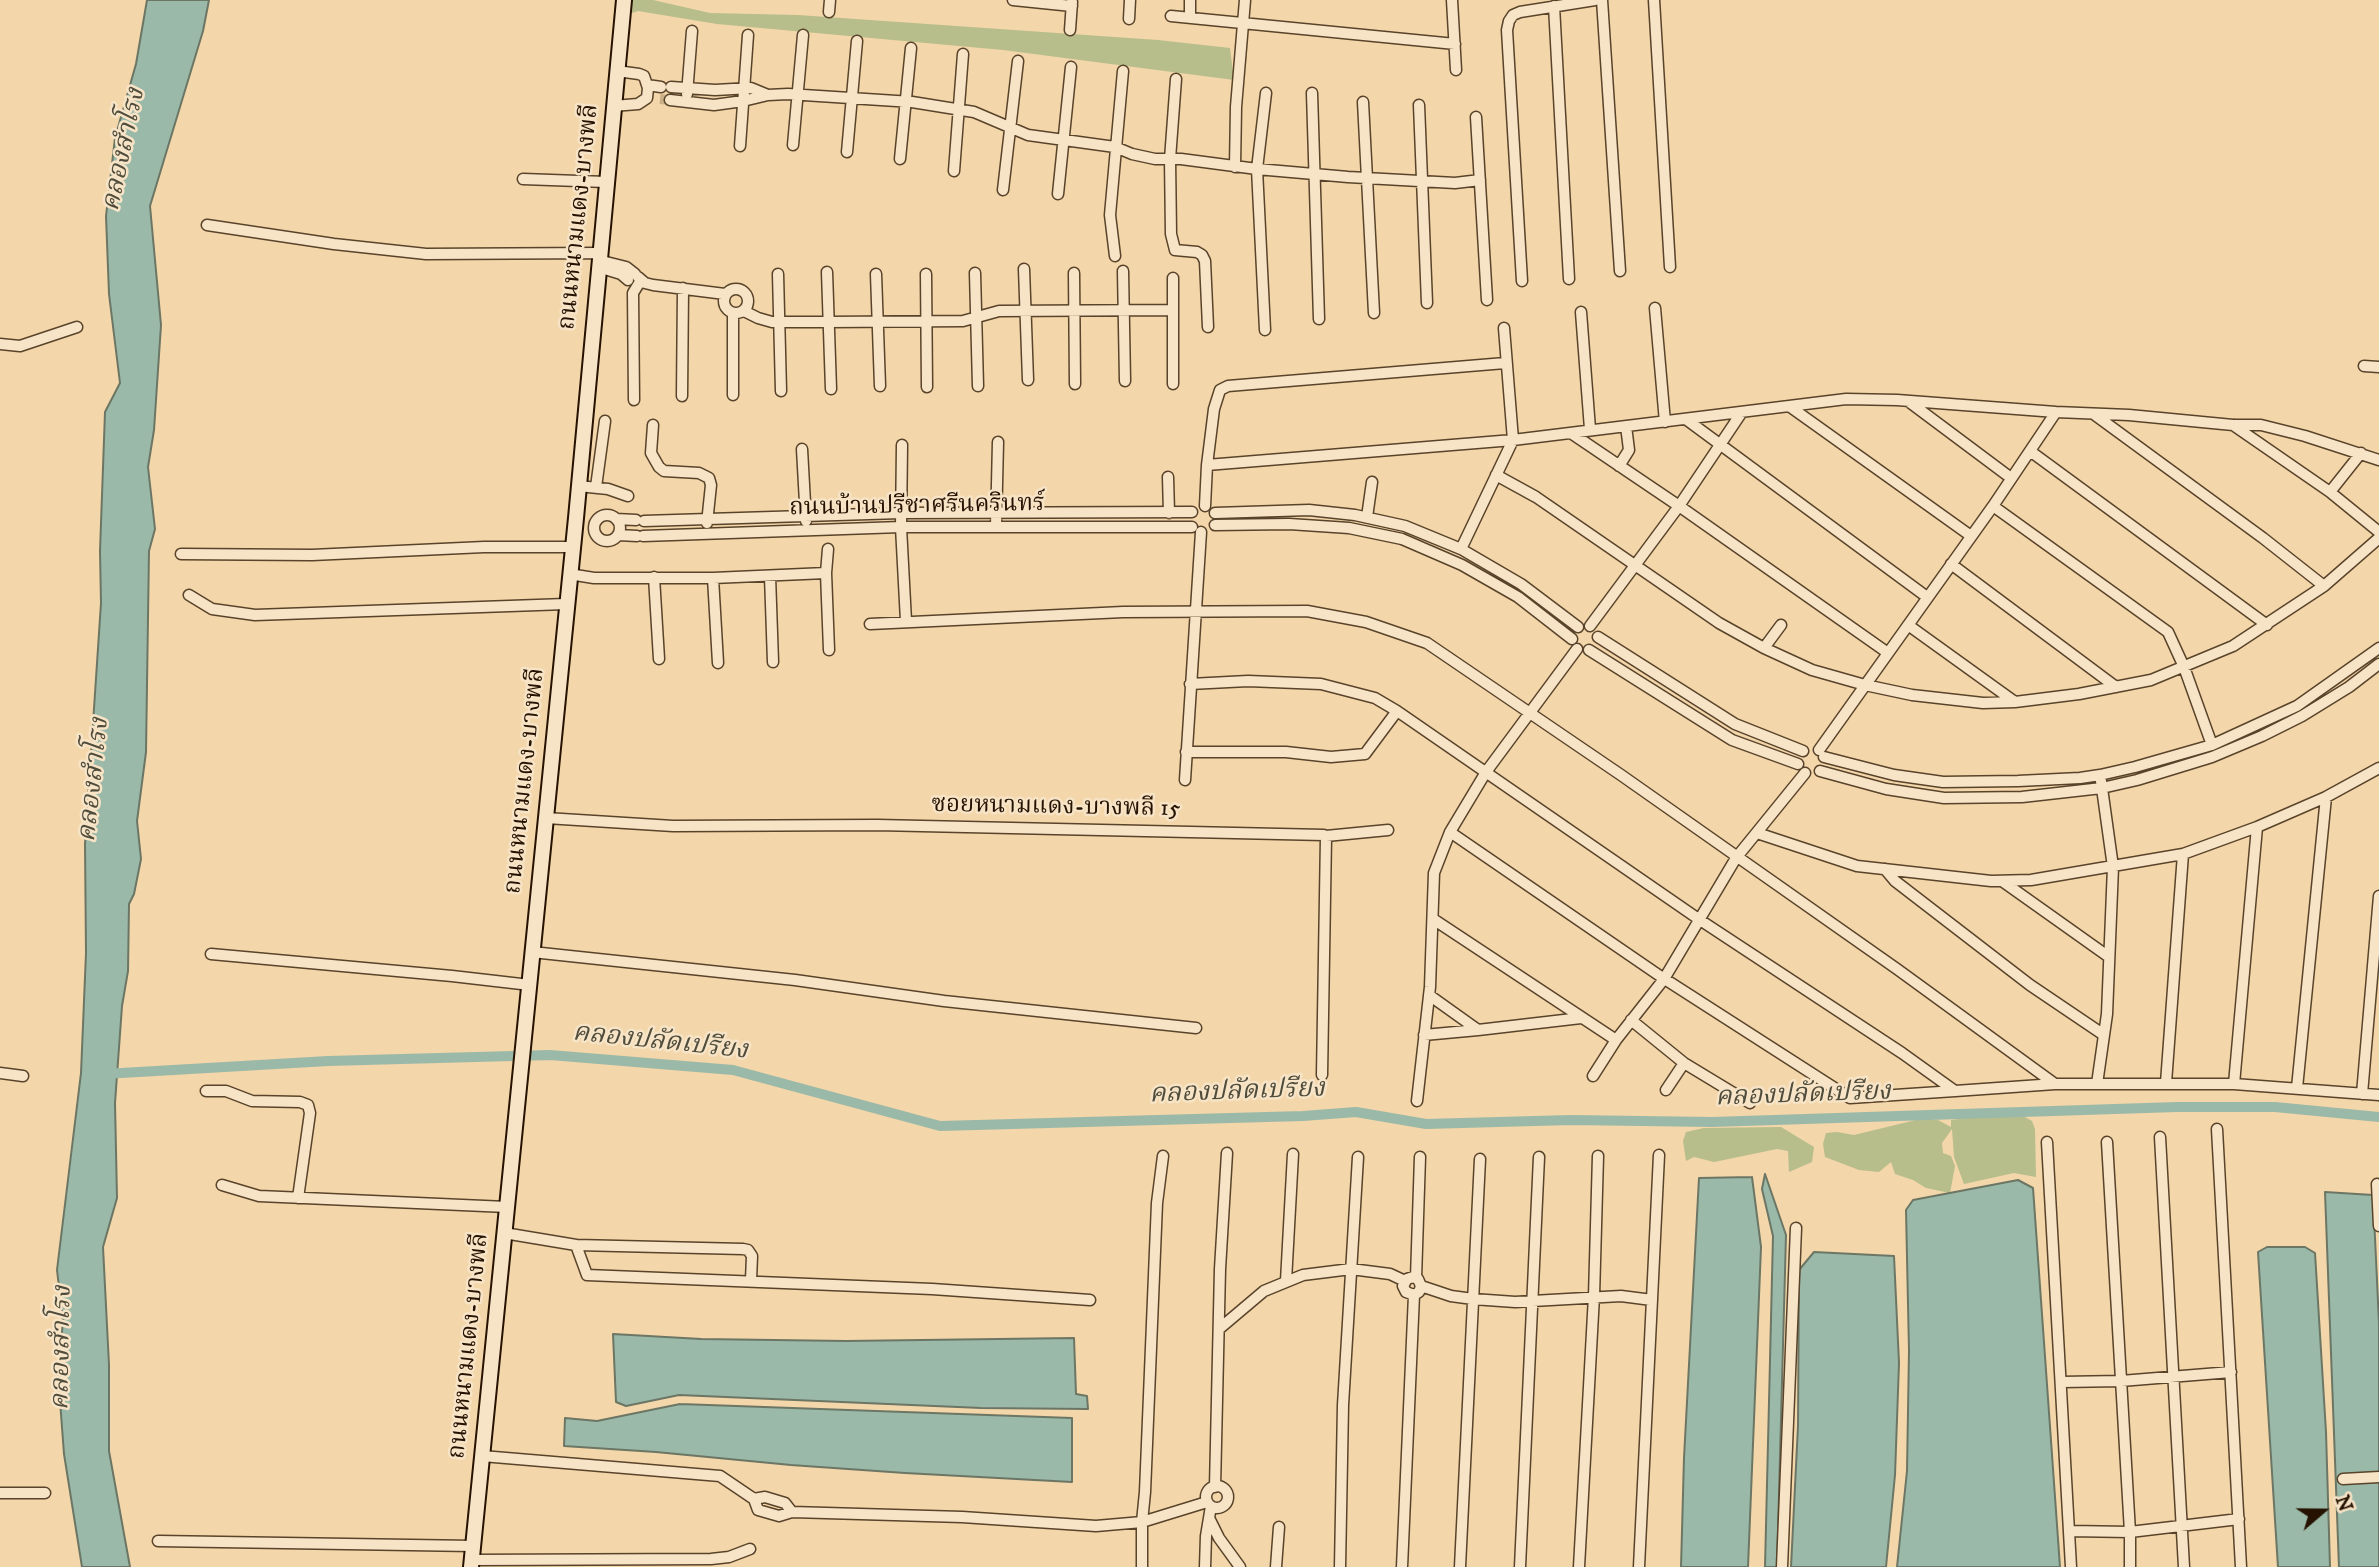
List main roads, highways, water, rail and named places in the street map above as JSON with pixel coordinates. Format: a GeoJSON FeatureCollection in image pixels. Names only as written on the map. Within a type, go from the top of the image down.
{"type":"FeatureCollection","features":[{"type":"Feature","properties":{"kind":"main road","name":"ถนนหนามแดง-บางพลี"},"geometry":{"type":"LineString","coordinates":[[472,1557],[576,519],[624,0]]}},
{"type":"Feature","properties":{"kind":"water","name":"คลองสำโรง"},"geometry":{"type":"Polygon","coordinates":[[[147,0],[209,0],[203,31],[150,206],[161,325],[154,430],[148,467],[155,529],[149,551],[146,752],[137,821],[141,859],[134,894],[129,904],[128,971],[122,1006],[115,1103],[117,1198],[103,1247],[109,1365],[109,1451],[130,1567],[82,1567],[64,1454],[58,1374],[63,1321],[57,1270],[81,1073],[86,953],[85,844],[101,603],[105,412],[120,383],[109,294],[106,216],[115,138],[136,64],[147,0]]]}},
{"type":"Feature","properties":{"kind":"water"},"geometry":{"type":"Polygon","coordinates":[[[1765,1174],[1786,1235],[1777,1567],[1765,1567],[1773,1236],[1762,1189],[1765,1174]]]}},
{"type":"Feature","properties":{"kind":"water"},"geometry":{"type":"Polygon","coordinates":[[[1752,1177],[1761,1247],[1748,1567],[1681,1567],[1699,1178],[1752,1177]]]}},
{"type":"Feature","properties":{"kind":"water"},"geometry":{"type":"Polygon","coordinates":[[[2018,1180],[2033,1188],[2060,1567],[1897,1567],[1907,1471],[1909,1351],[1906,1210],[1913,1200],[2018,1180]]]}},
{"type":"Feature","properties":{"kind":"water"},"geometry":{"type":"Polygon","coordinates":[[[2325,1192],[2373,1195],[2379,1323],[2379,1567],[2339,1567],[2325,1192]]]}},
{"type":"Feature","properties":{"kind":"water"},"geometry":{"type":"Polygon","coordinates":[[[2267,1247],[2305,1247],[2315,1253],[2326,1432],[2330,1567],[2278,1567],[2258,1252],[2267,1247]]]}},
{"type":"Feature","properties":{"kind":"water"},"geometry":{"type":"Polygon","coordinates":[[[1814,1252],[1894,1256],[1899,1363],[1895,1475],[1886,1567],[1791,1567],[1798,1426],[1799,1270],[1814,1252]]]}},
{"type":"Feature","properties":{"kind":"water"},"geometry":{"type":"Polygon","coordinates":[[[613,1334],[701,1339],[846,1341],[1074,1338],[1076,1394],[1087,1396],[1088,1409],[981,1408],[679,1395],[626,1406],[616,1402],[613,1334]]]}},
{"type":"Feature","properties":{"kind":"water"},"geometry":{"type":"Polygon","coordinates":[[[680,1404],[1072,1418],[1072,1482],[791,1465],[564,1446],[565,1418],[597,1421],[680,1404]]]}},
{"type":"Feature","properties":{"kind":"waterway","name":"คลองปลัดเปรียง"},"geometry":{"type":"LineString","coordinates":[[104,1074],[328,1061],[550,1055],[733,1070],[940,1126],[1303,1116],[1356,1112],[1426,1124],[1571,1120],[1712,1122],[2177,1107],[2275,1107],[2379,1117]]}},
{"type":"Feature","properties":{"kind":"tunnel"},"geometry":{"type":"LineString","coordinates":[[660,99],[670,100]]}}]}
